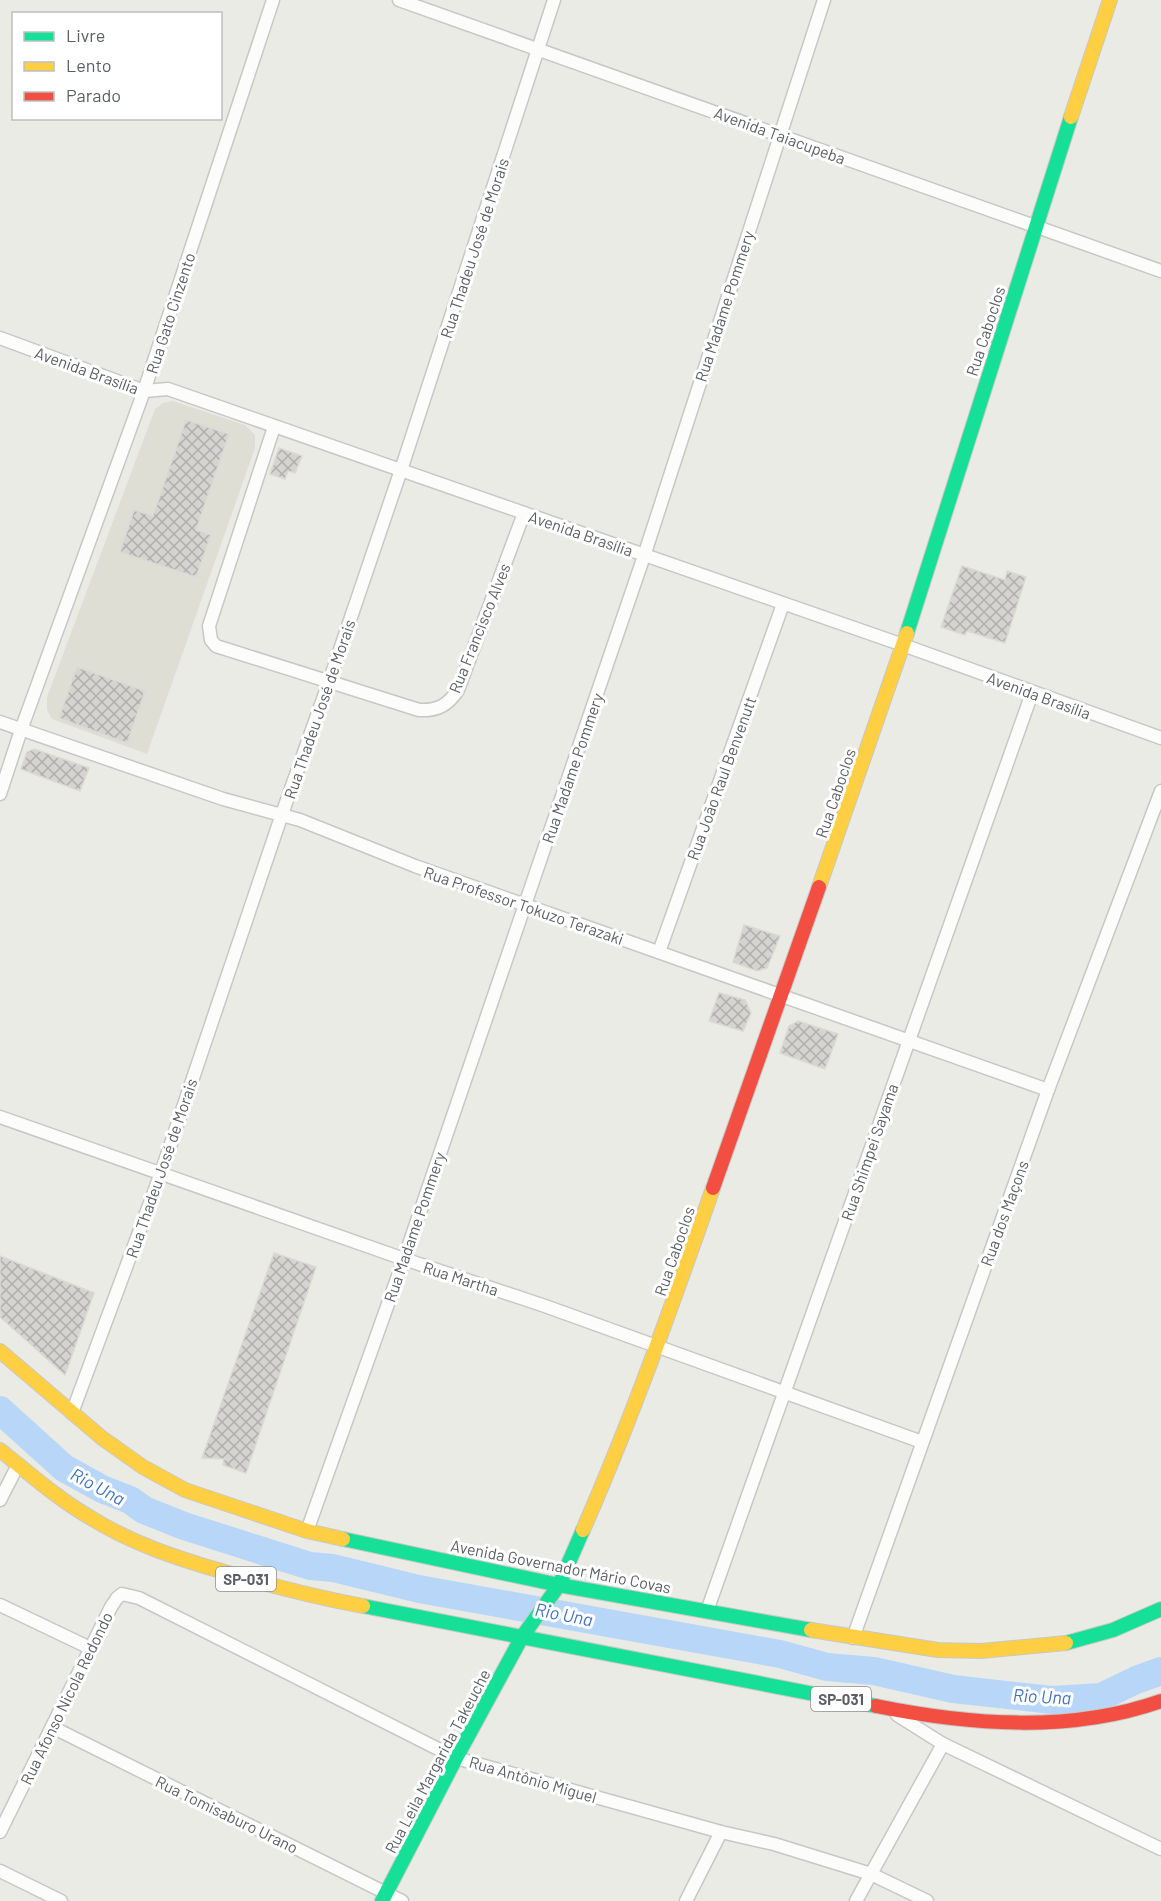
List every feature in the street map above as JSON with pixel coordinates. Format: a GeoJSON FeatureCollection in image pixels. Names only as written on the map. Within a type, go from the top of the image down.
{"type":"FeatureCollection","features":[{"type":"Feature","properties":{"kind":"main road","name":"Rua Caboclos"},"geometry":{"type":"LineString","coordinates":[[534,1620],[557,1589],[611,1466],[658,1346],[903,645],[1035,227],[1110,0]]}},
{"type":"Feature","properties":{"kind":"main road","name":"Avenida Governador Mário Covas"},"geometry":{"type":"LineString","coordinates":[[0,1351],[102,1438],[143,1467],[185,1490],[307,1531],[557,1589],[707,1611],[853,1638],[938,1650],[981,1651],[1076,1641],[1113,1630],[1161,1609]]}},
{"type":"Feature","properties":{"kind":"main road","name":"SP-031"},"geometry":{"type":"LineString","coordinates":[[0,1450],[92,1520],[135,1541],[177,1558],[264,1584],[330,1600],[889,1709],[973,1721],[1036,1724],[1090,1719],[1134,1710],[1161,1701]]}},
{"type":"Feature","properties":{"kind":"main road","name":"Rua Leila Margarida Takeuche"},"geometry":{"type":"LineString","coordinates":[[384,1897],[456,1758],[522,1637],[534,1620]]}},
{"type":"Feature","properties":{"kind":"street","name":"Rua Gato Cinzento"},"geometry":{"type":"LineString","coordinates":[[0,794],[21,730],[144,392],[273,0]]}},
{"type":"Feature","properties":{"kind":"street","name":"Avenida Taiacupeba"},"geometry":{"type":"LineString","coordinates":[[399,0],[1161,271]]}},
{"type":"Feature","properties":{"kind":"street","name":"Rua Thadeu José de Morais"},"geometry":{"type":"LineString","coordinates":[[72,1413],[161,1173],[329,682],[401,470],[554,0]]}},
{"type":"Feature","properties":{"kind":"street","name":"Rua Madame Pommery"},"geometry":{"type":"LineString","coordinates":[[307,1531],[404,1259],[644,556],[824,0]]}},
{"type":"Feature","properties":{"kind":"street","name":"Avenida Brasília"},"geometry":{"type":"LineString","coordinates":[[0,338],[144,392],[168,389],[274,428],[903,645],[1161,738]]}},
{"type":"Feature","properties":{"kind":"street","name":"Rua Francisco Alves"},"geometry":{"type":"LineString","coordinates":[[274,428],[209,626],[211,640],[216,646],[419,710],[433,711],[444,706],[458,690],[524,513]]}},
{"type":"Feature","properties":{"kind":"street","name":"Rua João Raul Benvenutt"},"geometry":{"type":"LineString","coordinates":[[659,952],[783,604]]}},
{"type":"Feature","properties":{"kind":"street","name":"Rua Shimpei Sayama"},"geometry":{"type":"LineString","coordinates":[[707,1611],[1032,693]]}},
{"type":"Feature","properties":{"kind":"street","name":"Rua Professor Tokuzo Terazaki"},"geometry":{"type":"LineString","coordinates":[[0,722],[223,799],[282,814],[415,866],[1048,1090]]}},
{"type":"Feature","properties":{"kind":"street","name":"Rua dos Maçons"},"geometry":{"type":"LineString","coordinates":[[853,1638],[1048,1090],[1161,791]]}},
{"type":"Feature","properties":{"kind":"street","name":"Rua Martha"},"geometry":{"type":"LineString","coordinates":[[0,1117],[658,1346],[922,1442]]}},
{"type":"Feature","properties":{"kind":"street"},"geometry":{"type":"LineString","coordinates":[[0,1500],[18,1465]]}},
{"type":"Feature","properties":{"kind":"street","name":"Rua Antônio Miguel"},"geometry":{"type":"LineString","coordinates":[[117,1598],[122,1594],[139,1598],[456,1758],[722,1832],[774,1844],[871,1874],[927,1901]]}},
{"type":"Feature","properties":{"kind":"street","name":"Rua Afonso Nicola Redondo"},"geometry":{"type":"LineString","coordinates":[[0,1832],[117,1598]]}},
{"type":"Feature","properties":{"kind":"street"},"geometry":{"type":"LineString","coordinates":[[0,1605],[90,1648]]}},
{"type":"Feature","properties":{"kind":"street"},"geometry":{"type":"LineString","coordinates":[[889,1709],[943,1744],[1161,1849]]}},
{"type":"Feature","properties":{"kind":"street","name":"Rua Tomisaburo Urano"},"geometry":{"type":"LineString","coordinates":[[52,1727],[384,1897],[402,1901]]}},
{"type":"Feature","properties":{"kind":"street"},"geometry":{"type":"LineString","coordinates":[[856,1901],[943,1744]]}},
{"type":"Feature","properties":{"kind":"street"},"geometry":{"type":"LineString","coordinates":[[686,1901],[722,1832]]}},
{"type":"Feature","properties":{"kind":"street"},"geometry":{"type":"LineString","coordinates":[[0,1871],[61,1901]]}},
{"type":"Feature","properties":{"kind":"shaded area"},"geometry":{"type":"Polygon","coordinates":[[[173,401],[245,425],[255,435],[255,448],[147,754],[52,719],[47,710],[47,697],[155,409],[163,403],[173,401]]]}},
{"type":"Feature","properties":{"kind":"building"},"geometry":{"type":"Polygon","coordinates":[[[186,420],[229,434],[196,530],[211,535],[196,577],[120,552],[134,510],[153,516],[186,420]]]}},
{"type":"Feature","properties":{"kind":"building"},"geometry":{"type":"Polygon","coordinates":[[[279,448],[302,456],[295,473],[288,471],[285,479],[270,474],[279,448]]]}},
{"type":"Feature","properties":{"kind":"building"},"geometry":{"type":"Polygon","coordinates":[[[962,566],[1005,580],[1007,571],[1026,577],[1005,643],[967,631],[965,635],[941,627],[962,566]]]}},
{"type":"Feature","properties":{"kind":"building"},"geometry":{"type":"Polygon","coordinates":[[[77,667],[145,691],[127,743],[59,718],[77,667]]]}},
{"type":"Feature","properties":{"kind":"building"},"geometry":{"type":"Polygon","coordinates":[[[34,749],[89,768],[80,791],[21,769],[27,752],[34,749]]]}},
{"type":"Feature","properties":{"kind":"building"},"geometry":{"type":"Polygon","coordinates":[[[744,925],[780,936],[767,968],[757,971],[733,962],[744,925]]]}},
{"type":"Feature","properties":{"kind":"building"},"geometry":{"type":"Polygon","coordinates":[[[719,993],[745,1000],[751,1013],[743,1031],[709,1021],[719,993]]]}},
{"type":"Feature","properties":{"kind":"building"},"geometry":{"type":"Polygon","coordinates":[[[798,1021],[838,1034],[825,1069],[780,1053],[789,1026],[798,1021]]]}},
{"type":"Feature","properties":{"kind":"building"},"geometry":{"type":"Polygon","coordinates":[[[274,1253],[316,1267],[246,1473],[223,1465],[224,1459],[202,1458],[274,1253]]]}},
{"type":"Feature","properties":{"kind":"building"},"geometry":{"type":"Polygon","coordinates":[[[0,1256],[94,1293],[65,1375],[0,1317],[0,1256]]]}},
{"type":"Feature","properties":{"kind":"waterway","name":"Rio Una"},"geometry":{"type":"LineString","coordinates":[[0,1410],[64,1468],[102,1489],[130,1500],[144,1510],[184,1526],[310,1566],[333,1568],[419,1589],[780,1654],[827,1667],[874,1671],[953,1689],[1052,1700],[1101,1697],[1161,1671]]}},
{"type":"Feature","properties":{"kind":"traffic: fast"},"geometry":{"type":"LineString","coordinates":[[907,633],[1071,117]]}},
{"type":"Feature","properties":{"kind":"traffic: fast"},"geometry":{"type":"LineString","coordinates":[[382,1901],[522,1637],[559,1585],[583,1530]]}},
{"type":"Feature","properties":{"kind":"traffic: fast"},"geometry":{"type":"LineString","coordinates":[[343,1539],[559,1585],[811,1630]]}},
{"type":"Feature","properties":{"kind":"traffic: fast"},"geometry":{"type":"LineString","coordinates":[[363,1606],[876,1706]]}},
{"type":"Feature","properties":{"kind":"traffic: fast"},"geometry":{"type":"LineString","coordinates":[[1066,1643],[1113,1630],[1161,1609]]}},
{"type":"Feature","properties":{"kind":"traffic: slow"},"geometry":{"type":"LineString","coordinates":[[1071,117],[1110,0]]}},
{"type":"Feature","properties":{"kind":"traffic: slow"},"geometry":{"type":"LineString","coordinates":[[819,887],[907,633]]}},
{"type":"Feature","properties":{"kind":"traffic: slow"},"geometry":{"type":"LineString","coordinates":[[583,1530],[635,1403],[713,1188]]}},
{"type":"Feature","properties":{"kind":"traffic: slow"},"geometry":{"type":"LineString","coordinates":[[0,1351],[102,1438],[143,1467],[185,1490],[307,1531],[343,1539]]}},
{"type":"Feature","properties":{"kind":"traffic: slow"},"geometry":{"type":"LineString","coordinates":[[0,1450],[79,1511],[106,1527],[154,1549],[239,1576],[309,1595],[363,1606]]}},
{"type":"Feature","properties":{"kind":"traffic: slow"},"geometry":{"type":"LineString","coordinates":[[811,1630],[938,1650],[981,1651],[1066,1643]]}},
{"type":"Feature","properties":{"kind":"traffic: jam"},"geometry":{"type":"LineString","coordinates":[[713,1188],[819,887]]}},
{"type":"Feature","properties":{"kind":"traffic: jam"},"geometry":{"type":"LineString","coordinates":[[876,1706],[947,1718],[1020,1723],[1091,1718],[1161,1701]]}}]}
